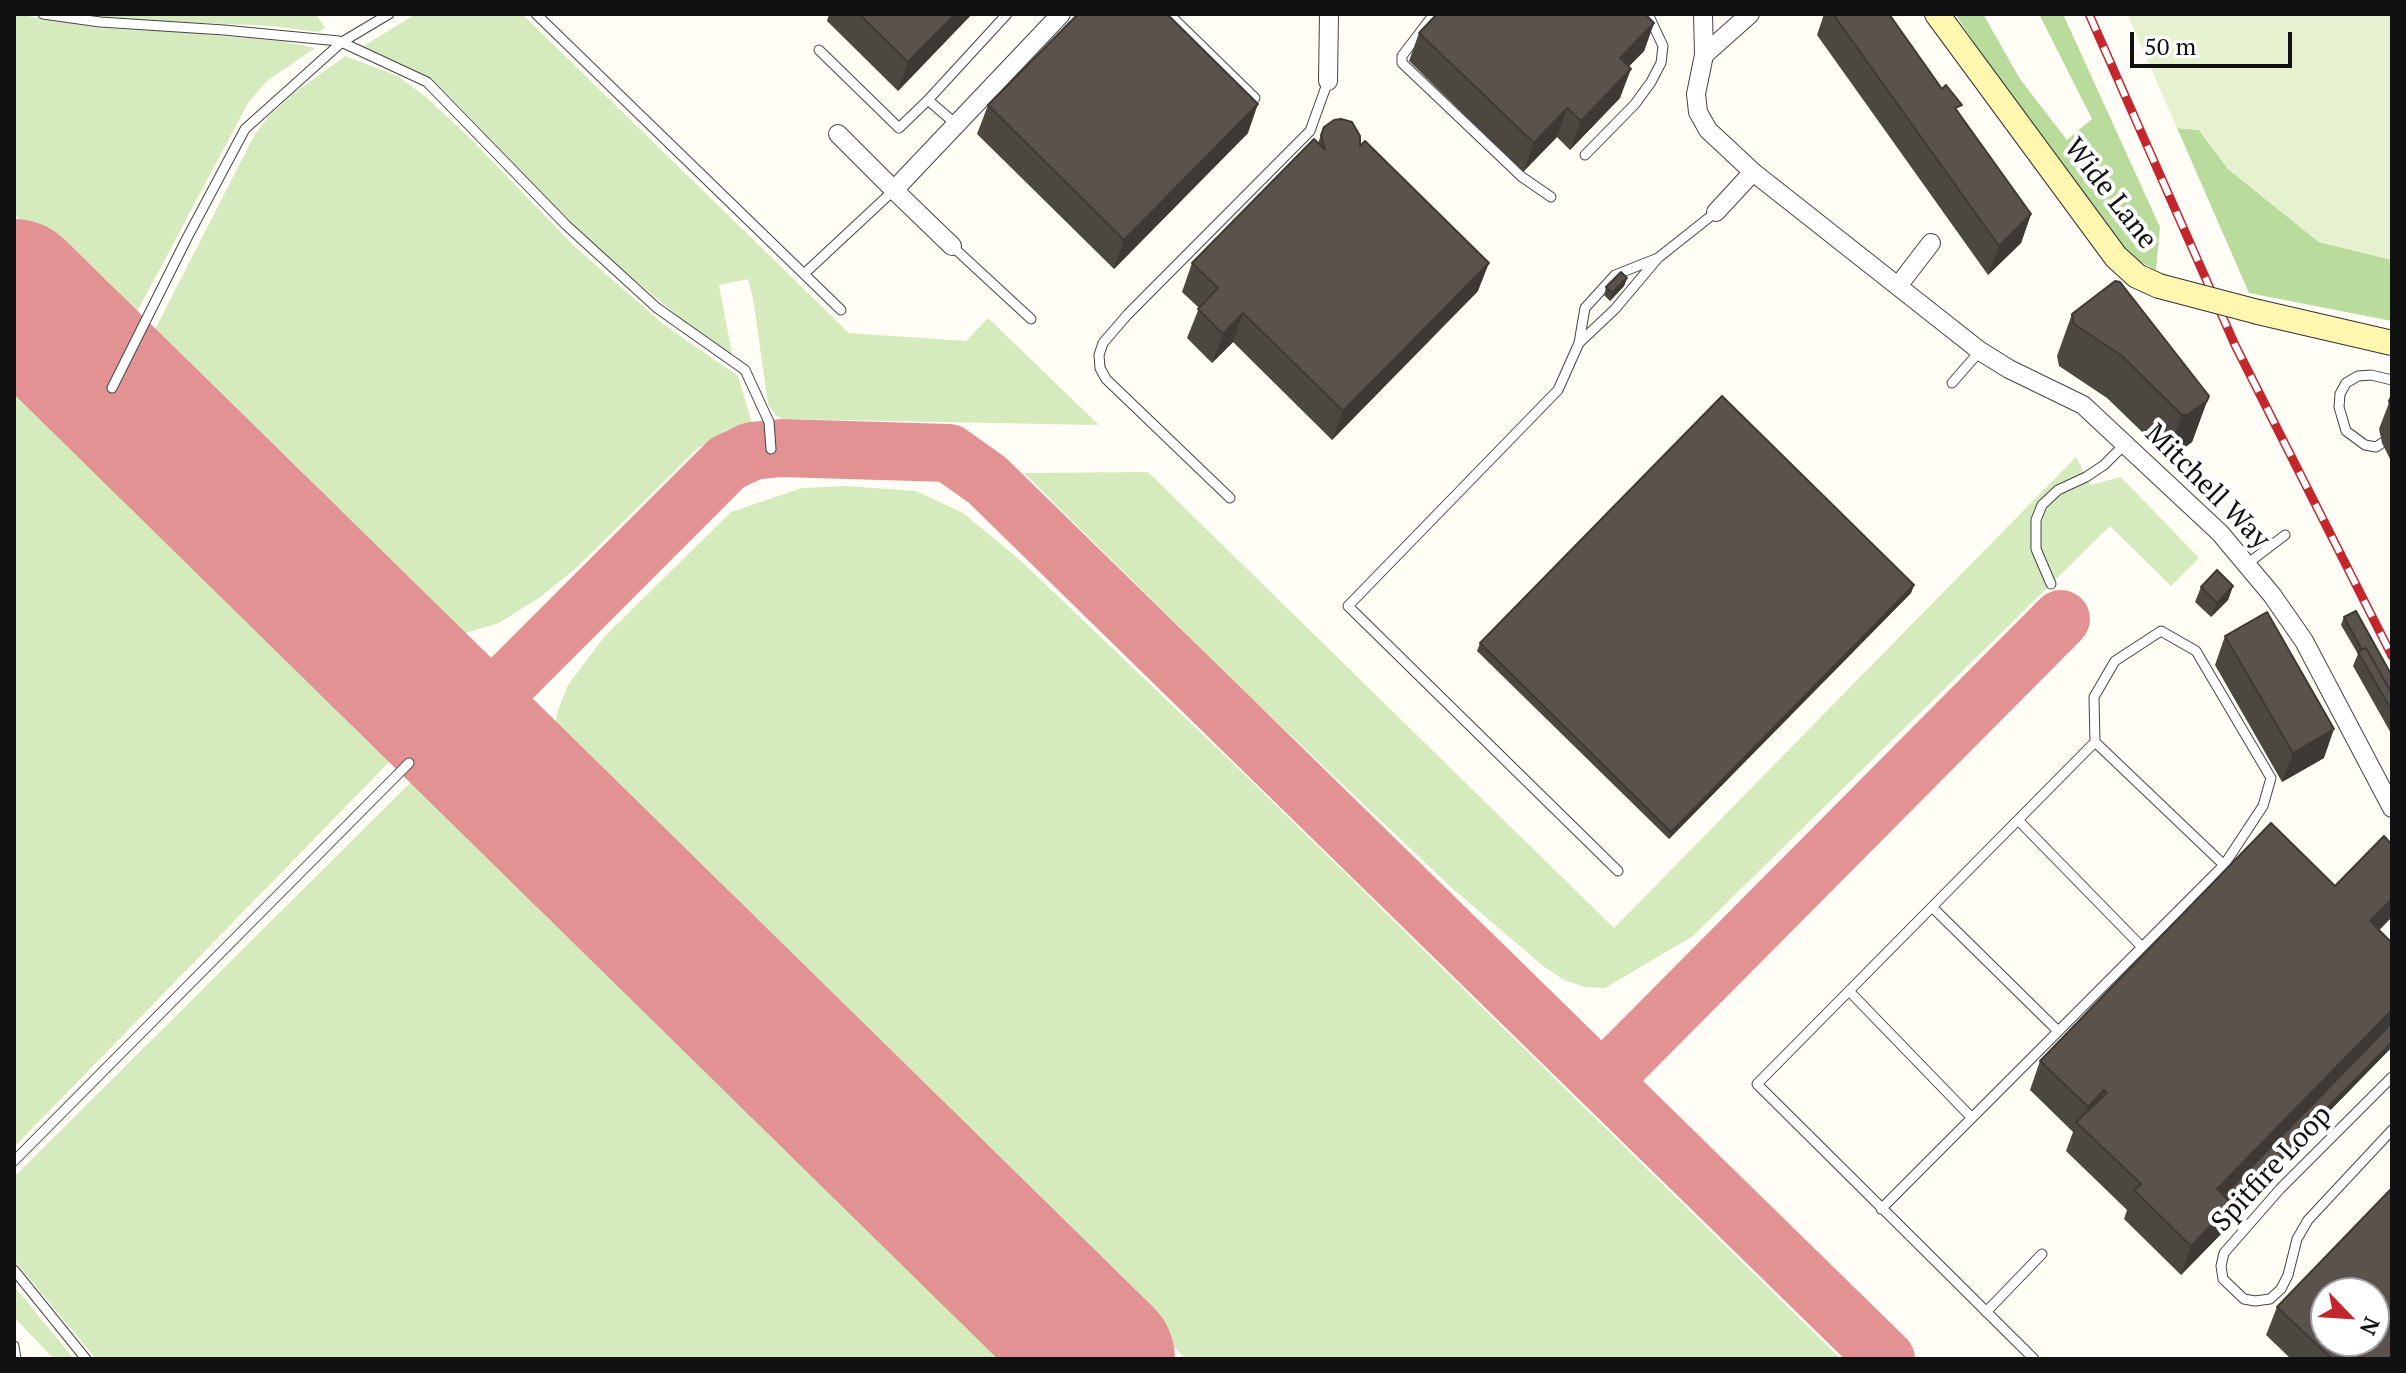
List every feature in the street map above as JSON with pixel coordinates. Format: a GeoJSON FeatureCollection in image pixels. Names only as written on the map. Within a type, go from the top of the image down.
{"type":"FeatureCollection","features":[{"type":"Feature","properties":{"kind":"street"},"geometry":{"type":"LineString","coordinates":[[894,190],[1061,14]]}},
{"type":"Feature","properties":{"kind":"street"},"geometry":{"type":"LineString","coordinates":[[1328,81],[1329,14]]}},
{"type":"Feature","properties":{"kind":"street","name":"Mitchell Way"},"geometry":{"type":"LineString","coordinates":[[1703,14],[1704,55],[1696,94],[1698,112],[1708,130],[1753,172],[1980,351],[2009,369],[2083,405],[2220,533],[2304,641],[2392,808]]}},
{"type":"Feature","properties":{"kind":"street"},"geometry":{"type":"LineString","coordinates":[[1704,55],[1750,14]]}},
{"type":"Feature","properties":{"kind":"street","name":"Wide Lane"},"geometry":{"type":"LineString","coordinates":[[1937,14],[2116,257],[2137,276],[2159,286],[2392,343]]}},
{"type":"Feature","properties":{"kind":"street"},"geometry":{"type":"LineString","coordinates":[[838,134],[952,246]]}},
{"type":"Feature","properties":{"kind":"street"},"geometry":{"type":"LineString","coordinates":[[1716,212],[1753,172]]}},
{"type":"Feature","properties":{"kind":"street"},"geometry":{"type":"LineString","coordinates":[[1898,286],[1931,243]]}},
{"type":"Feature","properties":{"kind":"lane"},"geometry":{"type":"LineString","coordinates":[[43,14],[100,22],[316,37],[342,42],[427,82],[566,225],[657,308],[745,370],[769,422],[771,449]]}},
{"type":"Feature","properties":{"kind":"lane"},"geometry":{"type":"LineString","coordinates":[[112,388],[245,129],[342,42],[389,14]]}},
{"type":"Feature","properties":{"kind":"lane"},"geometry":{"type":"LineString","coordinates":[[536,14],[841,310]]}},
{"type":"Feature","properties":{"kind":"lane"},"geometry":{"type":"LineString","coordinates":[[819,50],[899,128],[1007,14]]}},
{"type":"Feature","properties":{"kind":"lane"},"geometry":{"type":"LineString","coordinates":[[1169,14],[1255,98]]}},
{"type":"Feature","properties":{"kind":"lane"},"geometry":{"type":"LineString","coordinates":[[1434,14],[1402,56],[1402,63],[1522,177],[1551,197]]}},
{"type":"Feature","properties":{"kind":"lane"},"geometry":{"type":"LineString","coordinates":[[1585,155],[1635,104],[1661,63],[1663,46],[1648,14]]}},
{"type":"Feature","properties":{"kind":"lane"},"geometry":{"type":"LineString","coordinates":[[1230,498],[1106,379],[1100,368],[1099,355],[1103,343],[1128,314],[1310,131],[1328,81]]}},
{"type":"Feature","properties":{"kind":"lane"},"geometry":{"type":"LineString","coordinates":[[928,100],[957,125]]}},
{"type":"Feature","properties":{"kind":"lane"},"geometry":{"type":"LineString","coordinates":[[805,273],[894,190]]}},
{"type":"Feature","properties":{"kind":"lane"},"geometry":{"type":"LineString","coordinates":[[1579,343],[1615,309],[1658,258],[1716,212]]}},
{"type":"Feature","properties":{"kind":"lane"},"geometry":{"type":"LineString","coordinates":[[952,246],[1031,319]]}},
{"type":"Feature","properties":{"kind":"lane"},"geometry":{"type":"LineString","coordinates":[[1618,871],[1348,606],[1558,390],[1579,343],[1585,308],[1615,275],[1658,258]]}},
{"type":"Feature","properties":{"kind":"lane"},"geometry":{"type":"LineString","coordinates":[[1952,383],[1980,351]]}},
{"type":"Feature","properties":{"kind":"lane"},"geometry":{"type":"LineString","coordinates":[[2382,443],[2376,447],[2365,445],[2346,431],[2339,407],[2340,394],[2346,383],[2358,376],[2371,375],[2392,380]]}},
{"type":"Feature","properties":{"kind":"lane"},"geometry":{"type":"LineString","coordinates":[[2051,584],[2036,549],[2036,520],[2042,505],[2058,490],[2104,465],[2125,444]]}},
{"type":"Feature","properties":{"kind":"lane"},"geometry":{"type":"LineString","coordinates":[[2247,564],[2285,535]]}},
{"type":"Feature","properties":{"kind":"lane"},"geometry":{"type":"LineString","coordinates":[[1881,1209],[2224,865],[2263,806],[2271,778],[2196,651],[2161,631],[2115,661],[2094,697],[2095,742],[2224,865]]}},
{"type":"Feature","properties":{"kind":"lane"},"geometry":{"type":"LineString","coordinates":[[2034,1359],[1757,1084],[2095,742]]}},
{"type":"Feature","properties":{"kind":"lane"},"geometry":{"type":"LineString","coordinates":[[14,1161],[409,763]]}},
{"type":"Feature","properties":{"kind":"lane"},"geometry":{"type":"LineString","coordinates":[[2018,820],[2142,947]]}},
{"type":"Feature","properties":{"kind":"lane"},"geometry":{"type":"LineString","coordinates":[[1932,907],[2058,1031]]}},
{"type":"Feature","properties":{"kind":"lane"},"geometry":{"type":"LineString","coordinates":[[1849,991],[1972,1118]]}},
{"type":"Feature","properties":{"kind":"lane","name":"Spitfire Loop"},"geometry":{"type":"LineString","coordinates":[[2392,1077],[2280,1189],[2224,1253],[2221,1266],[2223,1279],[2244,1299],[2270,1299],[2281,1289],[2288,1275],[2297,1239],[2308,1220],[2392,1130]]}},
{"type":"Feature","properties":{"kind":"lane"},"geometry":{"type":"LineString","coordinates":[[1986,1312],[2042,1254]]}},
{"type":"Feature","properties":{"kind":"lane"},"geometry":{"type":"LineString","coordinates":[[14,1270],[86,1359]]}},
{"type":"Feature","properties":{"kind":"lane"},"geometry":{"type":"LineString","coordinates":[[14,1346],[16,1359]]}},
{"type":"Feature","properties":{"kind":"green space"},"geometry":{"type":"Polygon","coordinates":[[[14,14],[99,28],[281,41],[315,48],[267,81],[248,103],[129,327],[14,214],[14,14]]]}},
{"type":"Feature","properties":{"kind":"green space"},"geometry":{"type":"Polygon","coordinates":[[[75,14],[316,14],[325,28],[318,32],[272,26],[117,19],[75,14]]]}},
{"type":"Feature","properties":{"kind":"green space"},"geometry":{"type":"Polygon","coordinates":[[[416,14],[522,14],[849,333],[966,341],[988,318],[1099,425],[783,419],[776,416],[768,404],[748,279],[719,285],[732,353],[695,330],[590,243],[431,81],[392,60],[360,48],[416,14]]]}},
{"type":"Feature","properties":{"kind":"green space"},"geometry":{"type":"Polygon","coordinates":[[[1955,14],[1983,14],[2020,79],[2067,140],[2092,119],[2039,14],[2063,14],[2160,227],[2156,270],[2131,257],[2061,171],[1955,14]]]}},
{"type":"Feature","properties":{"kind":"green space"},"geometry":{"type":"Polygon","coordinates":[[[2127,14],[2392,14],[2392,260],[2319,242],[2228,169],[2200,130],[2177,128],[2127,14]]]}},
{"type":"Feature","properties":{"kind":"green space"},"geometry":{"type":"Polygon","coordinates":[[[345,56],[398,76],[426,97],[573,245],[663,324],[738,376],[752,423],[727,430],[697,449],[575,569],[539,598],[499,623],[445,639],[147,345],[255,134],[294,93],[345,56]]]}},
{"type":"Feature","properties":{"kind":"green space"},"geometry":{"type":"Polygon","coordinates":[[[2177,128],[2199,130],[2228,169],[2319,242],[2392,260],[2392,321],[2249,293],[2177,128]]]}},
{"type":"Feature","properties":{"kind":"green space"},"geometry":{"type":"Polygon","coordinates":[[[14,375],[149,514],[397,754],[14,1147],[14,375]]]}},
{"type":"Feature","properties":{"kind":"green space"},"geometry":{"type":"Polygon","coordinates":[[[2076,457],[2090,485],[2121,477],[2199,558],[2171,586],[2110,526],[1693,936],[1605,988],[1585,987],[1564,980],[1543,966],[1453,889],[1248,695],[1024,473],[1148,472],[1614,928],[2076,457]]]}},
{"type":"Feature","properties":{"kind":"green space"},"geometry":{"type":"Polygon","coordinates":[[[847,486],[916,491],[963,513],[1020,560],[1241,771],[1841,1359],[1186,1359],[553,739],[557,713],[568,685],[604,637],[731,512],[802,488],[847,486]]]}},
{"type":"Feature","properties":{"kind":"green space"},"geometry":{"type":"Polygon","coordinates":[[[420,773],[1018,1359],[96,1359],[14,1260],[14,1177],[420,773]]]}},
{"type":"Feature","properties":{"kind":"green space"},"geometry":{"type":"Polygon","coordinates":[[[14,1286],[74,1359],[54,1359],[14,1317],[14,1286]]]}},
{"type":"Feature","properties":{"kind":"building"},"geometry":{"type":"Polygon","coordinates":[[[859,14],[955,14],[908,62],[859,14]]]}},
{"type":"Feature","properties":{"kind":"building"},"geometry":{"type":"Polygon","coordinates":[[[1078,14],[1167,14],[1258,104],[1124,240],[988,105],[1078,14]]]}},
{"type":"Feature","properties":{"kind":"building"},"geometry":{"type":"Polygon","coordinates":[[[1437,14],[1645,14],[1654,23],[1620,58],[1631,69],[1581,121],[1567,108],[1534,143],[1419,33],[1437,14]]]}},
{"type":"Feature","properties":{"kind":"building"},"geometry":{"type":"Polygon","coordinates":[[[1833,14],[1889,14],[1942,89],[1946,85],[1962,105],[1955,108],[2031,214],[1999,246],[1833,14]]]}},
{"type":"Feature","properties":{"kind":"building"},"geometry":{"type":"Polygon","coordinates":[[[1341,119],[1352,122],[1360,136],[1360,146],[1365,141],[1489,263],[1343,411],[1243,313],[1223,334],[1198,309],[1218,288],[1192,263],[1314,139],[1325,150],[1321,135],[1324,127],[1341,119]]]}},
{"type":"Feature","properties":{"kind":"building"},"geometry":{"type":"Polygon","coordinates":[[[1621,272],[1627,278],[1612,293],[1606,287],[1621,272]]]}},
{"type":"Feature","properties":{"kind":"building"},"geometry":{"type":"Polygon","coordinates":[[[2115,281],[2120,282],[2209,396],[2207,401],[2187,415],[2182,415],[2122,356],[2074,324],[2072,314],[2115,281]]]}},
{"type":"Feature","properties":{"kind":"building"},"geometry":{"type":"Polygon","coordinates":[[[1722,396],[1914,585],[1671,832],[1480,643],[1722,396]]]}},
{"type":"Feature","properties":{"kind":"building"},"geometry":{"type":"Polygon","coordinates":[[[2217,570],[2233,586],[2217,603],[2201,587],[2217,570]]]}},
{"type":"Feature","properties":{"kind":"building"},"geometry":{"type":"Polygon","coordinates":[[[2356,611],[2392,676],[2392,694],[2344,617],[2356,611]]]}},
{"type":"Feature","properties":{"kind":"building"},"geometry":{"type":"Polygon","coordinates":[[[2267,612],[2334,729],[2293,753],[2225,636],[2267,612]]]}},
{"type":"Feature","properties":{"kind":"building"},"geometry":{"type":"Polygon","coordinates":[[[2366,648],[2392,694],[2392,711],[2358,652],[2366,648]]]}},
{"type":"Feature","properties":{"kind":"building"},"geometry":{"type":"Polygon","coordinates":[[[2271,823],[2335,886],[2384,836],[2392,845],[2392,899],[2370,921],[2392,943],[2392,1010],[2217,1189],[2232,1204],[2191,1246],[2134,1190],[2141,1184],[2076,1122],[2107,1093],[2104,1090],[2088,1107],[2040,1061],[2271,823]]]}},
{"type":"Feature","properties":{"kind":"building"},"geometry":{"type":"Polygon","coordinates":[[[2392,1023],[2392,1042],[2231,1206],[2224,1195],[2392,1023]]]}},
{"type":"Feature","properties":{"kind":"building"},"geometry":{"type":"Polygon","coordinates":[[[2392,1188],[2392,1359],[2330,1357],[2390,1357],[2390,1277],[2310,1277],[2310,1338],[2277,1307],[2392,1188]]]}},
{"type":"Feature","properties":{"kind":"taxiway"},"geometry":{"type":"LineString","coordinates":[[460,730],[727,463],[752,451],[781,448],[949,453],[987,480],[1886,1359]]}},
{"type":"Feature","properties":{"kind":"taxiway"},"geometry":{"type":"LineString","coordinates":[[1602,1081],[2061,619]]}},
{"type":"Feature","properties":{"kind":"runway"},"geometry":{"type":"LineString","coordinates":[[14,292],[1102,1359]]}},
{"type":"Feature","properties":{"kind":"railway"},"geometry":{"type":"LineString","coordinates":[[2089,14],[2235,345],[2392,656]]}}]}
